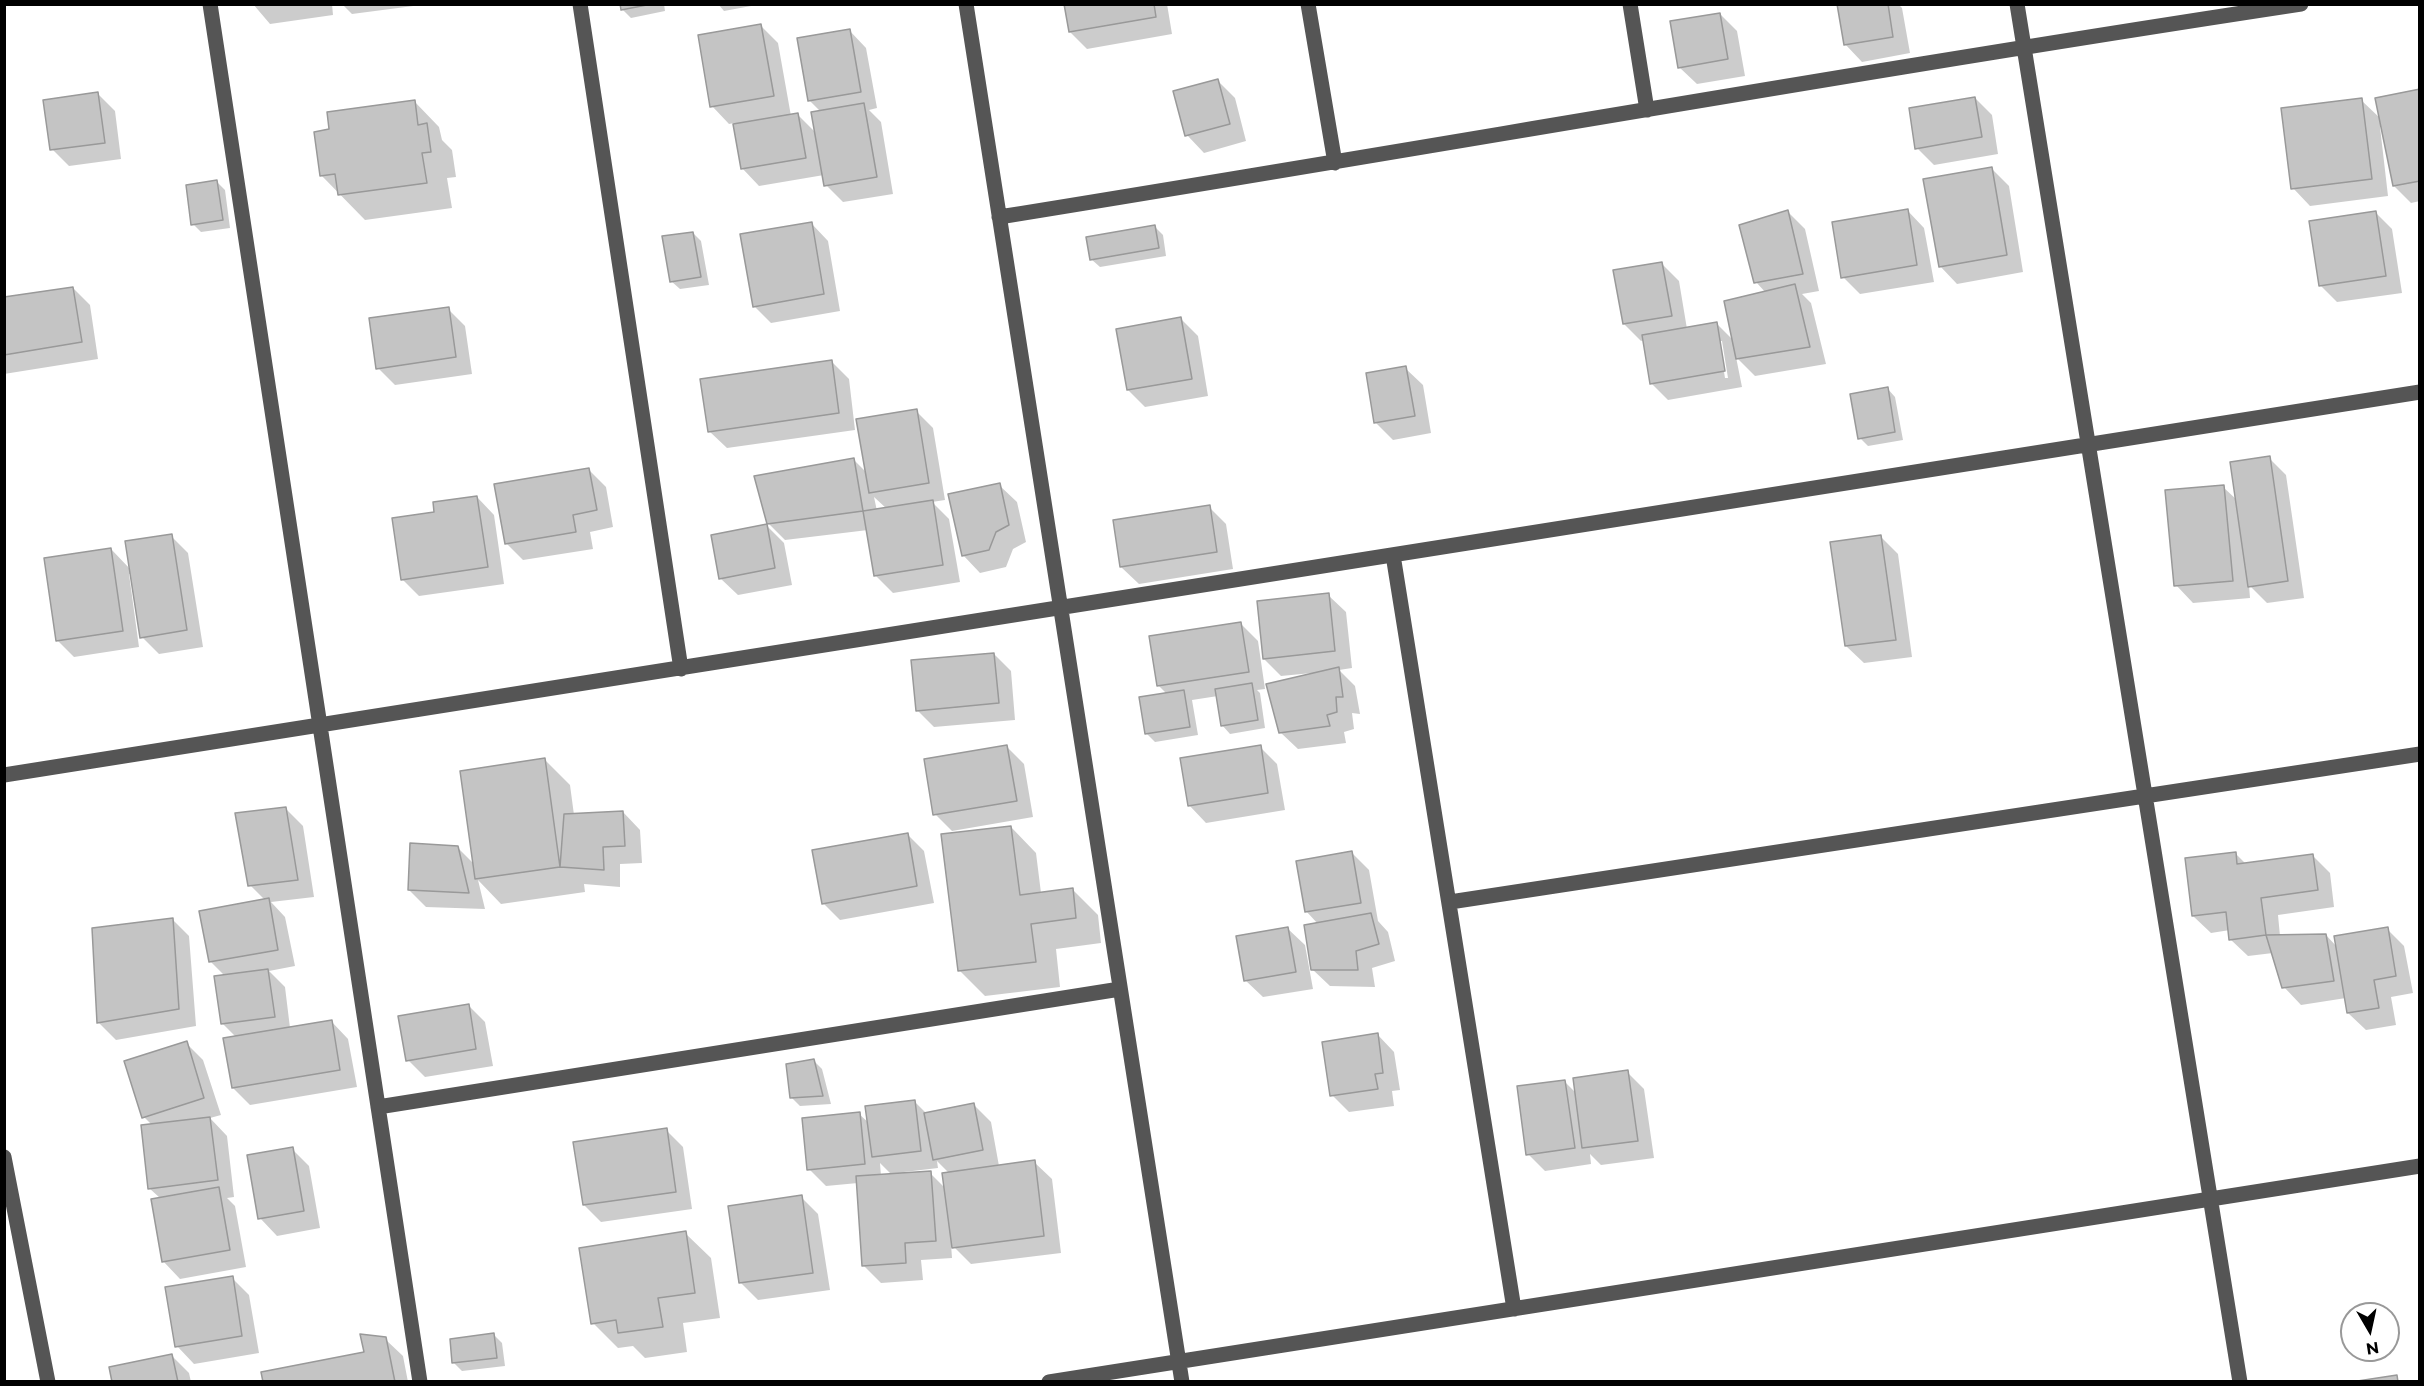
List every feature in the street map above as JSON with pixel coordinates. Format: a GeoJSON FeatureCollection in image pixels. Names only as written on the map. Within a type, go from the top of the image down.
{"type":"FeatureCollection","features":[{"type":"Feature","properties":{"kind":"street"},"geometry":{"type":"LineString","coordinates":[[210,4],[420,1382]]}},
{"type":"Feature","properties":{"kind":"street"},"geometry":{"type":"LineString","coordinates":[[580,4],[681,669]]}},
{"type":"Feature","properties":{"kind":"street"},"geometry":{"type":"LineString","coordinates":[[966,4],[1182,1382]]}},
{"type":"Feature","properties":{"kind":"street"},"geometry":{"type":"LineString","coordinates":[[1308,4],[1335,163]]}},
{"type":"Feature","properties":{"kind":"street"},"geometry":{"type":"LineString","coordinates":[[1630,4],[1647,110]]}},
{"type":"Feature","properties":{"kind":"street"},"geometry":{"type":"LineString","coordinates":[[2017,4],[2240,1382]]}},
{"type":"Feature","properties":{"kind":"street"},"geometry":{"type":"LineString","coordinates":[[999,217],[1335,163],[2024,46],[2301,4]]}},
{"type":"Feature","properties":{"kind":"street"},"geometry":{"type":"LineString","coordinates":[[4,775],[2420,392]]}},
{"type":"Feature","properties":{"kind":"street"},"geometry":{"type":"LineString","coordinates":[[1393,555],[1514,1309]]}},
{"type":"Feature","properties":{"kind":"street"},"geometry":{"type":"LineString","coordinates":[[1450,902],[2420,754]]}},
{"type":"Feature","properties":{"kind":"street"},"geometry":{"type":"LineString","coordinates":[[378,1107],[1120,989]]}},
{"type":"Feature","properties":{"kind":"street"},"geometry":{"type":"LineString","coordinates":[[4,1157],[48,1382]]}},
{"type":"Feature","properties":{"kind":"street"},"geometry":{"type":"LineString","coordinates":[[1049,1382],[2420,1166]]}},
{"type":"Feature","properties":{"kind":"building"},"geometry":{"type":"Polygon","coordinates":[[[620,4],[652,4],[621,10],[620,4]]]}},
{"type":"Feature","properties":{"kind":"building"},"geometry":{"type":"Polygon","coordinates":[[[1064,4],[1154,4],[1156,17],[1069,32],[1064,4]]]}},
{"type":"Feature","properties":{"kind":"building"},"geometry":{"type":"Polygon","coordinates":[[[1837,4],[1888,4],[1893,37],[1844,45],[1837,4]]]}},
{"type":"Feature","properties":{"kind":"building"},"geometry":{"type":"Polygon","coordinates":[[[1720,13],[1728,59],[1678,68],[1670,21],[1720,13]]]}},
{"type":"Feature","properties":{"kind":"building"},"geometry":{"type":"Polygon","coordinates":[[[761,24],[774,96],[710,107],[698,35],[761,24]]]}},
{"type":"Feature","properties":{"kind":"building"},"geometry":{"type":"Polygon","coordinates":[[[850,29],[861,92],[808,101],[797,38],[850,29]]]}},
{"type":"Feature","properties":{"kind":"building"},"geometry":{"type":"Polygon","coordinates":[[[1218,79],[1230,124],[1185,136],[1173,91],[1218,79]]]}},
{"type":"Feature","properties":{"kind":"building"},"geometry":{"type":"Polygon","coordinates":[[[2420,89],[2420,181],[2393,186],[2375,98],[2420,89]]]}},
{"type":"Feature","properties":{"kind":"building"},"geometry":{"type":"Polygon","coordinates":[[[98,92],[105,143],[50,150],[43,100],[98,92]]]}},
{"type":"Feature","properties":{"kind":"building"},"geometry":{"type":"Polygon","coordinates":[[[1975,97],[1982,137],[1915,149],[1909,108],[1975,97]]]}},
{"type":"Feature","properties":{"kind":"building"},"geometry":{"type":"Polygon","coordinates":[[[2362,98],[2372,179],[2291,189],[2281,108],[2362,98]]]}},
{"type":"Feature","properties":{"kind":"building"},"geometry":{"type":"Polygon","coordinates":[[[415,100],[418,125],[427,123],[431,152],[422,153],[427,183],[338,195],[335,174],[320,176],[314,132],[329,129],[327,112],[415,100]]]}},
{"type":"Feature","properties":{"kind":"building"},"geometry":{"type":"Polygon","coordinates":[[[864,103],[877,177],[824,186],[811,112],[864,103]]]}},
{"type":"Feature","properties":{"kind":"building"},"geometry":{"type":"Polygon","coordinates":[[[798,113],[806,158],[741,169],[733,124],[798,113]]]}},
{"type":"Feature","properties":{"kind":"building"},"geometry":{"type":"Polygon","coordinates":[[[1992,167],[2007,255],[1939,267],[1923,179],[1992,167]]]}},
{"type":"Feature","properties":{"kind":"building"},"geometry":{"type":"Polygon","coordinates":[[[217,180],[223,220],[191,225],[186,185],[217,180]]]}},
{"type":"Feature","properties":{"kind":"building"},"geometry":{"type":"Polygon","coordinates":[[[1908,209],[1917,265],[1841,278],[1832,222],[1908,209]]]}},
{"type":"Feature","properties":{"kind":"building"},"geometry":{"type":"Polygon","coordinates":[[[1788,210],[1803,274],[1754,283],[1739,225],[1788,210]]]}},
{"type":"Feature","properties":{"kind":"building"},"geometry":{"type":"Polygon","coordinates":[[[2376,211],[2386,276],[2319,286],[2309,221],[2376,211]]]}},
{"type":"Feature","properties":{"kind":"building"},"geometry":{"type":"Polygon","coordinates":[[[812,222],[824,294],[753,307],[740,234],[812,222]]]}},
{"type":"Feature","properties":{"kind":"building"},"geometry":{"type":"Polygon","coordinates":[[[1155,225],[1159,248],[1090,260],[1086,237],[1155,225]]]}},
{"type":"Feature","properties":{"kind":"building"},"geometry":{"type":"Polygon","coordinates":[[[693,232],[701,277],[670,282],[662,236],[693,232]]]}},
{"type":"Feature","properties":{"kind":"building"},"geometry":{"type":"Polygon","coordinates":[[[1662,262],[1672,316],[1623,324],[1613,270],[1662,262]]]}},
{"type":"Feature","properties":{"kind":"building"},"geometry":{"type":"Polygon","coordinates":[[[1795,284],[1810,347],[1736,359],[1724,301],[1795,284]]]}},
{"type":"Feature","properties":{"kind":"building"},"geometry":{"type":"Polygon","coordinates":[[[73,287],[82,342],[4,355],[4,297],[73,287]]]}},
{"type":"Feature","properties":{"kind":"building"},"geometry":{"type":"Polygon","coordinates":[[[449,307],[456,357],[376,369],[369,318],[449,307]]]}},
{"type":"Feature","properties":{"kind":"building"},"geometry":{"type":"Polygon","coordinates":[[[1181,317],[1192,379],[1127,390],[1116,329],[1181,317]]]}},
{"type":"Feature","properties":{"kind":"building"},"geometry":{"type":"Polygon","coordinates":[[[1717,322],[1725,371],[1650,384],[1642,335],[1717,322]]]}},
{"type":"Feature","properties":{"kind":"building"},"geometry":{"type":"Polygon","coordinates":[[[832,360],[839,413],[708,432],[700,379],[832,360]]]}},
{"type":"Feature","properties":{"kind":"building"},"geometry":{"type":"Polygon","coordinates":[[[1406,366],[1415,416],[1374,423],[1366,373],[1406,366]]]}},
{"type":"Feature","properties":{"kind":"building"},"geometry":{"type":"Polygon","coordinates":[[[1888,387],[1895,432],[1858,439],[1850,394],[1888,387]]]}},
{"type":"Feature","properties":{"kind":"building"},"geometry":{"type":"Polygon","coordinates":[[[917,409],[929,483],[869,493],[856,419],[917,409]]]}},
{"type":"Feature","properties":{"kind":"building"},"geometry":{"type":"Polygon","coordinates":[[[2270,456],[2288,581],[2248,587],[2230,462],[2270,456]]]}},
{"type":"Feature","properties":{"kind":"building"},"geometry":{"type":"Polygon","coordinates":[[[854,458],[863,511],[767,524],[754,476],[854,458]]]}},
{"type":"Feature","properties":{"kind":"building"},"geometry":{"type":"Polygon","coordinates":[[[589,468],[597,510],[573,515],[576,532],[505,544],[494,484],[589,468]]]}},
{"type":"Feature","properties":{"kind":"building"},"geometry":{"type":"Polygon","coordinates":[[[1000,483],[1009,525],[996,532],[989,550],[962,556],[948,494],[1000,483]]]}},
{"type":"Feature","properties":{"kind":"building"},"geometry":{"type":"Polygon","coordinates":[[[2224,485],[2233,581],[2174,586],[2165,490],[2224,485]]]}},
{"type":"Feature","properties":{"kind":"building"},"geometry":{"type":"Polygon","coordinates":[[[477,496],[488,567],[401,580],[392,518],[434,512],[433,502],[477,496]]]}},
{"type":"Feature","properties":{"kind":"building"},"geometry":{"type":"Polygon","coordinates":[[[933,500],[943,565],[874,576],[863,511],[933,500]]]}},
{"type":"Feature","properties":{"kind":"building"},"geometry":{"type":"Polygon","coordinates":[[[1210,505],[1217,552],[1120,567],[1113,520],[1210,505]]]}},
{"type":"Feature","properties":{"kind":"building"},"geometry":{"type":"Polygon","coordinates":[[[767,524],[775,568],[719,579],[711,535],[767,524]]]}},
{"type":"Feature","properties":{"kind":"building"},"geometry":{"type":"Polygon","coordinates":[[[172,534],[187,630],[140,638],[125,541],[172,534]]]}},
{"type":"Feature","properties":{"kind":"building"},"geometry":{"type":"Polygon","coordinates":[[[1881,535],[1896,640],[1845,646],[1830,542],[1881,535]]]}},
{"type":"Feature","properties":{"kind":"building"},"geometry":{"type":"Polygon","coordinates":[[[111,548],[123,631],[56,641],[44,558],[111,548]]]}},
{"type":"Feature","properties":{"kind":"building"},"geometry":{"type":"Polygon","coordinates":[[[1329,593],[1335,651],[1263,659],[1257,601],[1329,593]]]}},
{"type":"Feature","properties":{"kind":"building"},"geometry":{"type":"Polygon","coordinates":[[[1241,622],[1249,672],[1157,686],[1149,636],[1241,622]]]}},
{"type":"Feature","properties":{"kind":"building"},"geometry":{"type":"Polygon","coordinates":[[[994,653],[999,703],[916,711],[911,660],[994,653]]]}},
{"type":"Feature","properties":{"kind":"building"},"geometry":{"type":"Polygon","coordinates":[[[1339,667],[1343,697],[1336,697],[1337,712],[1327,715],[1330,726],[1279,733],[1266,684],[1339,667]]]}},
{"type":"Feature","properties":{"kind":"building"},"geometry":{"type":"Polygon","coordinates":[[[1252,683],[1258,720],[1221,726],[1215,689],[1252,683]]]}},
{"type":"Feature","properties":{"kind":"building"},"geometry":{"type":"Polygon","coordinates":[[[1184,690],[1190,727],[1145,734],[1139,697],[1184,690]]]}},
{"type":"Feature","properties":{"kind":"building"},"geometry":{"type":"Polygon","coordinates":[[[1007,745],[1017,801],[933,815],[924,759],[1007,745]]]}},
{"type":"Feature","properties":{"kind":"building"},"geometry":{"type":"Polygon","coordinates":[[[1261,745],[1268,793],[1188,806],[1180,758],[1261,745]]]}},
{"type":"Feature","properties":{"kind":"building"},"geometry":{"type":"Polygon","coordinates":[[[545,758],[560,867],[475,879],[460,771],[545,758]]]}},
{"type":"Feature","properties":{"kind":"building"},"geometry":{"type":"Polygon","coordinates":[[[286,807],[298,880],[248,886],[235,813],[286,807]]]}},
{"type":"Feature","properties":{"kind":"building"},"geometry":{"type":"Polygon","coordinates":[[[623,811],[625,846],[603,847],[604,870],[560,867],[564,814],[623,811]]]}},
{"type":"Feature","properties":{"kind":"building"},"geometry":{"type":"Polygon","coordinates":[[[1011,826],[1020,895],[1073,888],[1076,918],[1031,924],[1036,962],[958,971],[941,834],[1011,826]]]}},
{"type":"Feature","properties":{"kind":"building"},"geometry":{"type":"Polygon","coordinates":[[[908,833],[917,886],[822,904],[812,850],[908,833]]]}},
{"type":"Feature","properties":{"kind":"building"},"geometry":{"type":"Polygon","coordinates":[[[410,843],[458,846],[469,893],[408,890],[410,843]]]}},
{"type":"Feature","properties":{"kind":"building"},"geometry":{"type":"Polygon","coordinates":[[[1352,851],[1361,903],[1305,912],[1296,861],[1352,851]]]}},
{"type":"Feature","properties":{"kind":"building"},"geometry":{"type":"Polygon","coordinates":[[[2236,852],[2237,864],[2313,854],[2318,890],[2261,898],[2266,935],[2229,940],[2226,912],[2192,916],[2185,858],[2236,852]]]}},
{"type":"Feature","properties":{"kind":"building"},"geometry":{"type":"Polygon","coordinates":[[[269,898],[278,950],[209,962],[199,911],[269,898]]]}},
{"type":"Feature","properties":{"kind":"building"},"geometry":{"type":"Polygon","coordinates":[[[1371,913],[1379,944],[1356,951],[1358,970],[1311,970],[1304,925],[1371,913]]]}},
{"type":"Feature","properties":{"kind":"building"},"geometry":{"type":"Polygon","coordinates":[[[173,918],[179,1009],[97,1023],[92,928],[173,918]]]}},
{"type":"Feature","properties":{"kind":"building"},"geometry":{"type":"Polygon","coordinates":[[[1288,927],[1296,972],[1244,981],[1236,936],[1288,927]]]}},
{"type":"Feature","properties":{"kind":"building"},"geometry":{"type":"Polygon","coordinates":[[[2388,927],[2396,976],[2374,980],[2379,1008],[2347,1013],[2334,936],[2388,927]]]}},
{"type":"Feature","properties":{"kind":"building"},"geometry":{"type":"Polygon","coordinates":[[[2326,934],[2334,981],[2282,988],[2266,935],[2326,934]]]}},
{"type":"Feature","properties":{"kind":"building"},"geometry":{"type":"Polygon","coordinates":[[[268,969],[275,1017],[221,1024],[214,976],[268,969]]]}},
{"type":"Feature","properties":{"kind":"building"},"geometry":{"type":"Polygon","coordinates":[[[469,1004],[476,1049],[406,1061],[398,1016],[469,1004]]]}},
{"type":"Feature","properties":{"kind":"building"},"geometry":{"type":"Polygon","coordinates":[[[332,1020],[340,1070],[232,1088],[223,1038],[332,1020]]]}},
{"type":"Feature","properties":{"kind":"building"},"geometry":{"type":"Polygon","coordinates":[[[1378,1033],[1383,1073],[1375,1074],[1378,1089],[1330,1096],[1322,1042],[1378,1033]]]}},
{"type":"Feature","properties":{"kind":"building"},"geometry":{"type":"Polygon","coordinates":[[[187,1041],[204,1098],[142,1118],[124,1061],[187,1041]]]}},
{"type":"Feature","properties":{"kind":"building"},"geometry":{"type":"Polygon","coordinates":[[[814,1059],[823,1096],[790,1098],[786,1064],[814,1059]]]}},
{"type":"Feature","properties":{"kind":"building"},"geometry":{"type":"Polygon","coordinates":[[[1628,1070],[1638,1141],[1582,1148],[1573,1078],[1628,1070]]]}},
{"type":"Feature","properties":{"kind":"building"},"geometry":{"type":"Polygon","coordinates":[[[1565,1080],[1575,1148],[1526,1155],[1517,1086],[1565,1080]]]}},
{"type":"Feature","properties":{"kind":"building"},"geometry":{"type":"Polygon","coordinates":[[[915,1100],[921,1151],[872,1157],[865,1106],[915,1100]]]}},
{"type":"Feature","properties":{"kind":"building"},"geometry":{"type":"Polygon","coordinates":[[[974,1103],[983,1150],[933,1160],[924,1113],[974,1103]]]}},
{"type":"Feature","properties":{"kind":"building"},"geometry":{"type":"Polygon","coordinates":[[[860,1112],[865,1164],[807,1170],[802,1118],[860,1112]]]}},
{"type":"Feature","properties":{"kind":"building"},"geometry":{"type":"Polygon","coordinates":[[[210,1117],[218,1180],[148,1189],[141,1125],[210,1117]]]}},
{"type":"Feature","properties":{"kind":"building"},"geometry":{"type":"Polygon","coordinates":[[[667,1128],[676,1192],[583,1205],[573,1142],[667,1128]]]}},
{"type":"Feature","properties":{"kind":"building"},"geometry":{"type":"Polygon","coordinates":[[[293,1147],[304,1211],[258,1219],[247,1155],[293,1147]]]}},
{"type":"Feature","properties":{"kind":"building"},"geometry":{"type":"Polygon","coordinates":[[[1035,1160],[1044,1236],[952,1248],[942,1173],[1035,1160]]]}},
{"type":"Feature","properties":{"kind":"building"},"geometry":{"type":"Polygon","coordinates":[[[931,1171],[936,1241],[905,1243],[906,1263],[862,1266],[856,1176],[931,1171]]]}},
{"type":"Feature","properties":{"kind":"building"},"geometry":{"type":"Polygon","coordinates":[[[219,1187],[230,1250],[162,1262],[151,1199],[219,1187]]]}},
{"type":"Feature","properties":{"kind":"building"},"geometry":{"type":"Polygon","coordinates":[[[802,1195],[813,1273],[739,1283],[728,1206],[802,1195]]]}},
{"type":"Feature","properties":{"kind":"building"},"geometry":{"type":"Polygon","coordinates":[[[686,1231],[695,1293],[658,1298],[663,1327],[618,1333],[616,1320],[591,1324],[579,1248],[686,1231]]]}},
{"type":"Feature","properties":{"kind":"building"},"geometry":{"type":"Polygon","coordinates":[[[233,1276],[242,1336],[175,1347],[165,1287],[233,1276]]]}},
{"type":"Feature","properties":{"kind":"building"},"geometry":{"type":"Polygon","coordinates":[[[494,1333],[497,1358],[452,1363],[450,1339],[494,1333]]]}},
{"type":"Feature","properties":{"kind":"building"},"geometry":{"type":"Polygon","coordinates":[[[360,1334],[386,1337],[395,1382],[263,1382],[261,1372],[364,1352],[360,1334]]]}},
{"type":"Feature","properties":{"kind":"building"},"geometry":{"type":"Polygon","coordinates":[[[172,1354],[178,1382],[112,1382],[109,1367],[172,1354]]]}},
{"type":"Feature","properties":{"kind":"building"},"geometry":{"type":"Polygon","coordinates":[[[2397,1375],[2398,1382],[2351,1382],[2397,1375]]]}}]}
